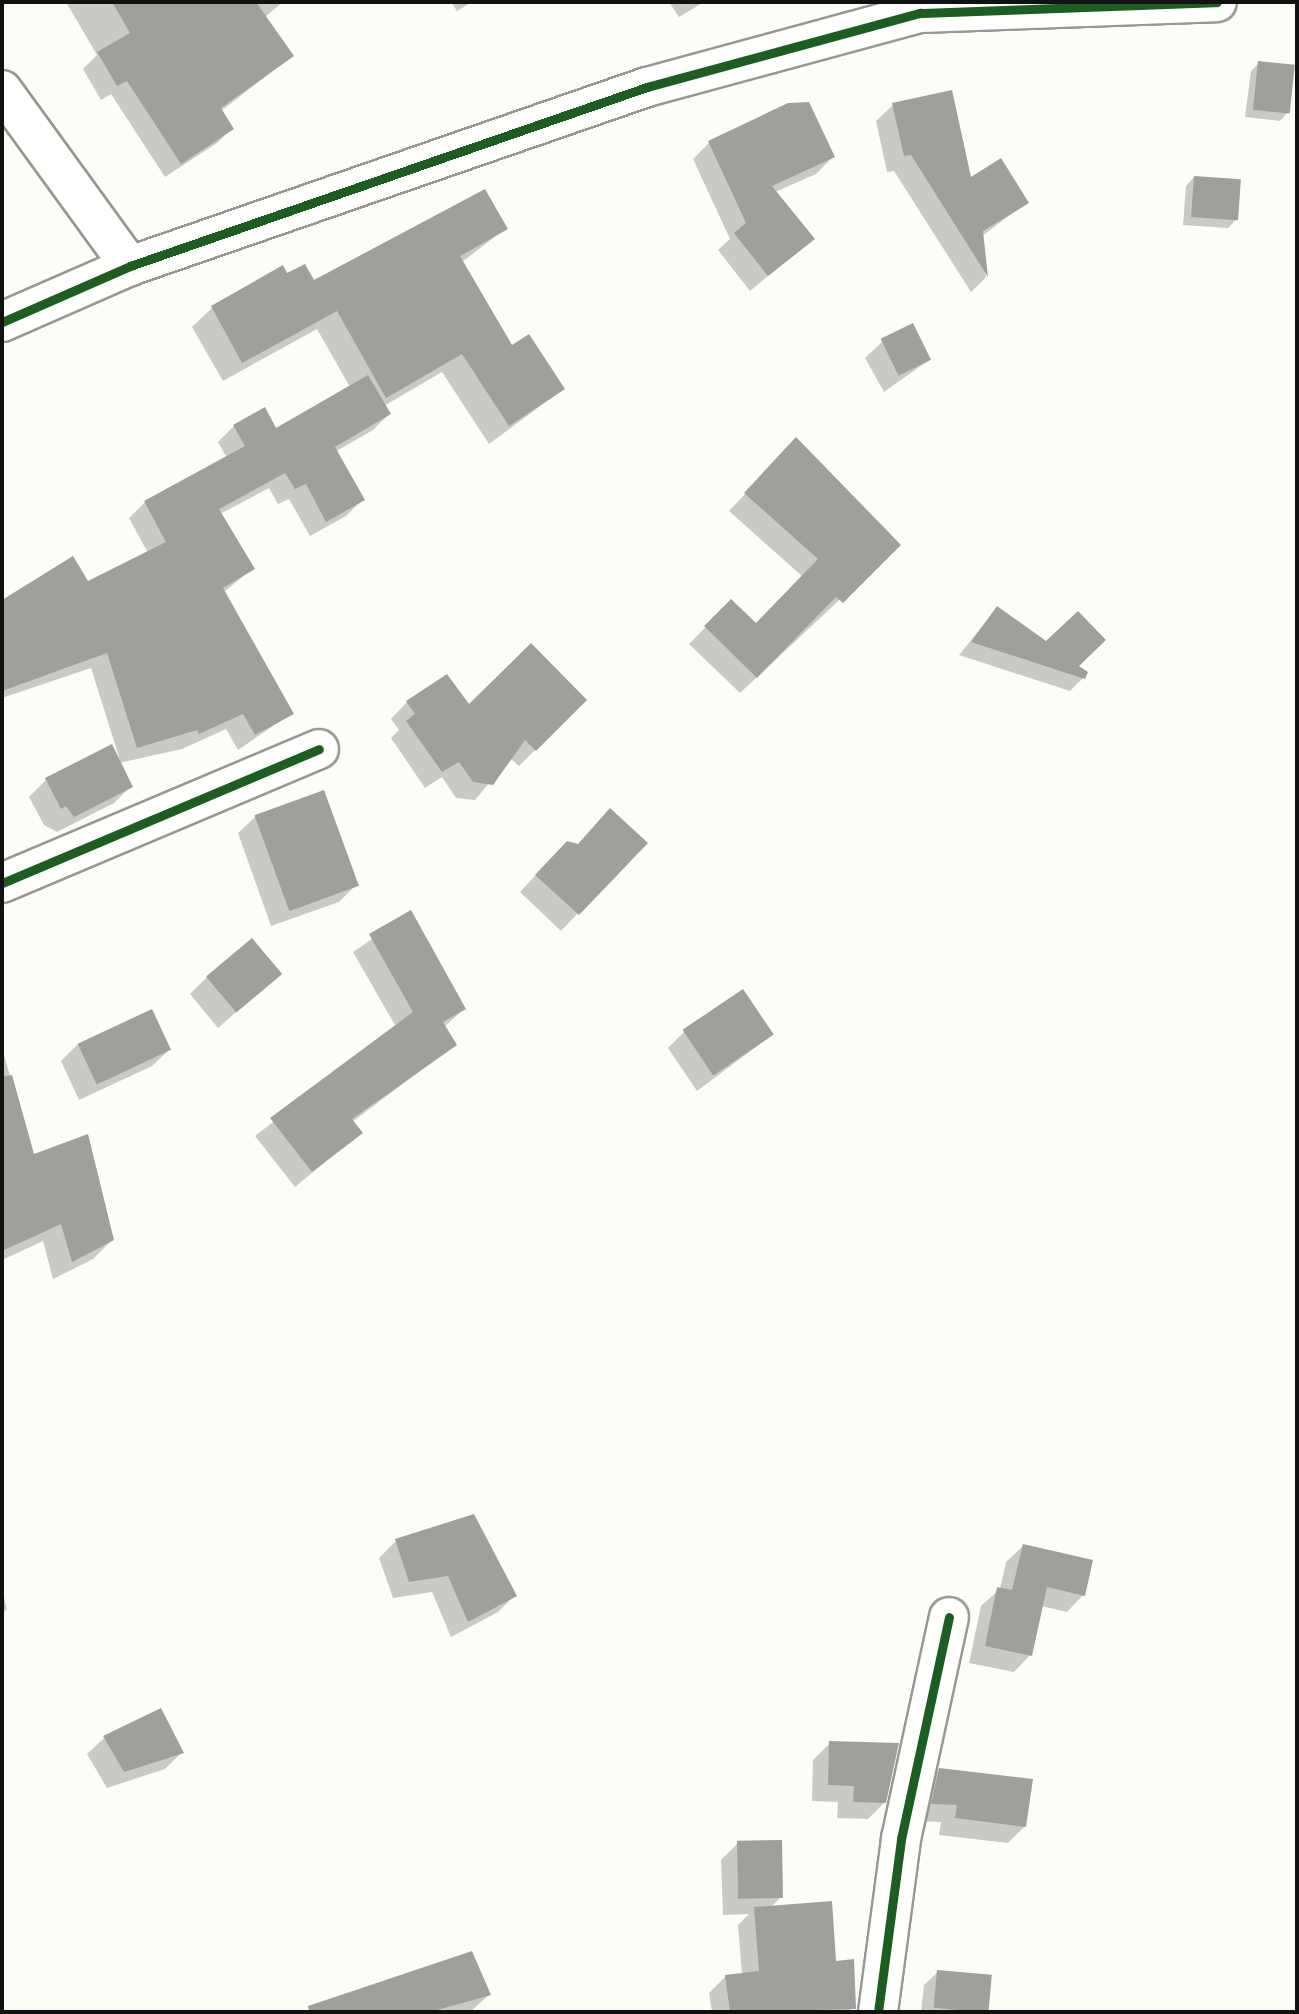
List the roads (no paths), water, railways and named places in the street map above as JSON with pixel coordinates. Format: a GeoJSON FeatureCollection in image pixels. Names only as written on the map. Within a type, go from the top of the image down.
{"type":"FeatureCollection","features":[{"type":"Feature","properties":{"kind":"street"},"geometry":{"type":"LineString","coordinates":[[2,322],[130,266],[647,87],[920,13],[1217,2]]}},
{"type":"Feature","properties":{"kind":"street"},"geometry":{"type":"LineString","coordinates":[[2,90],[130,266]]}},
{"type":"Feature","properties":{"kind":"street"},"geometry":{"type":"LineString","coordinates":[[2,883],[319,749]]}},
{"type":"Feature","properties":{"kind":"street"},"geometry":{"type":"LineString","coordinates":[[878,2012],[901,1839],[949,1617]]}}]}
